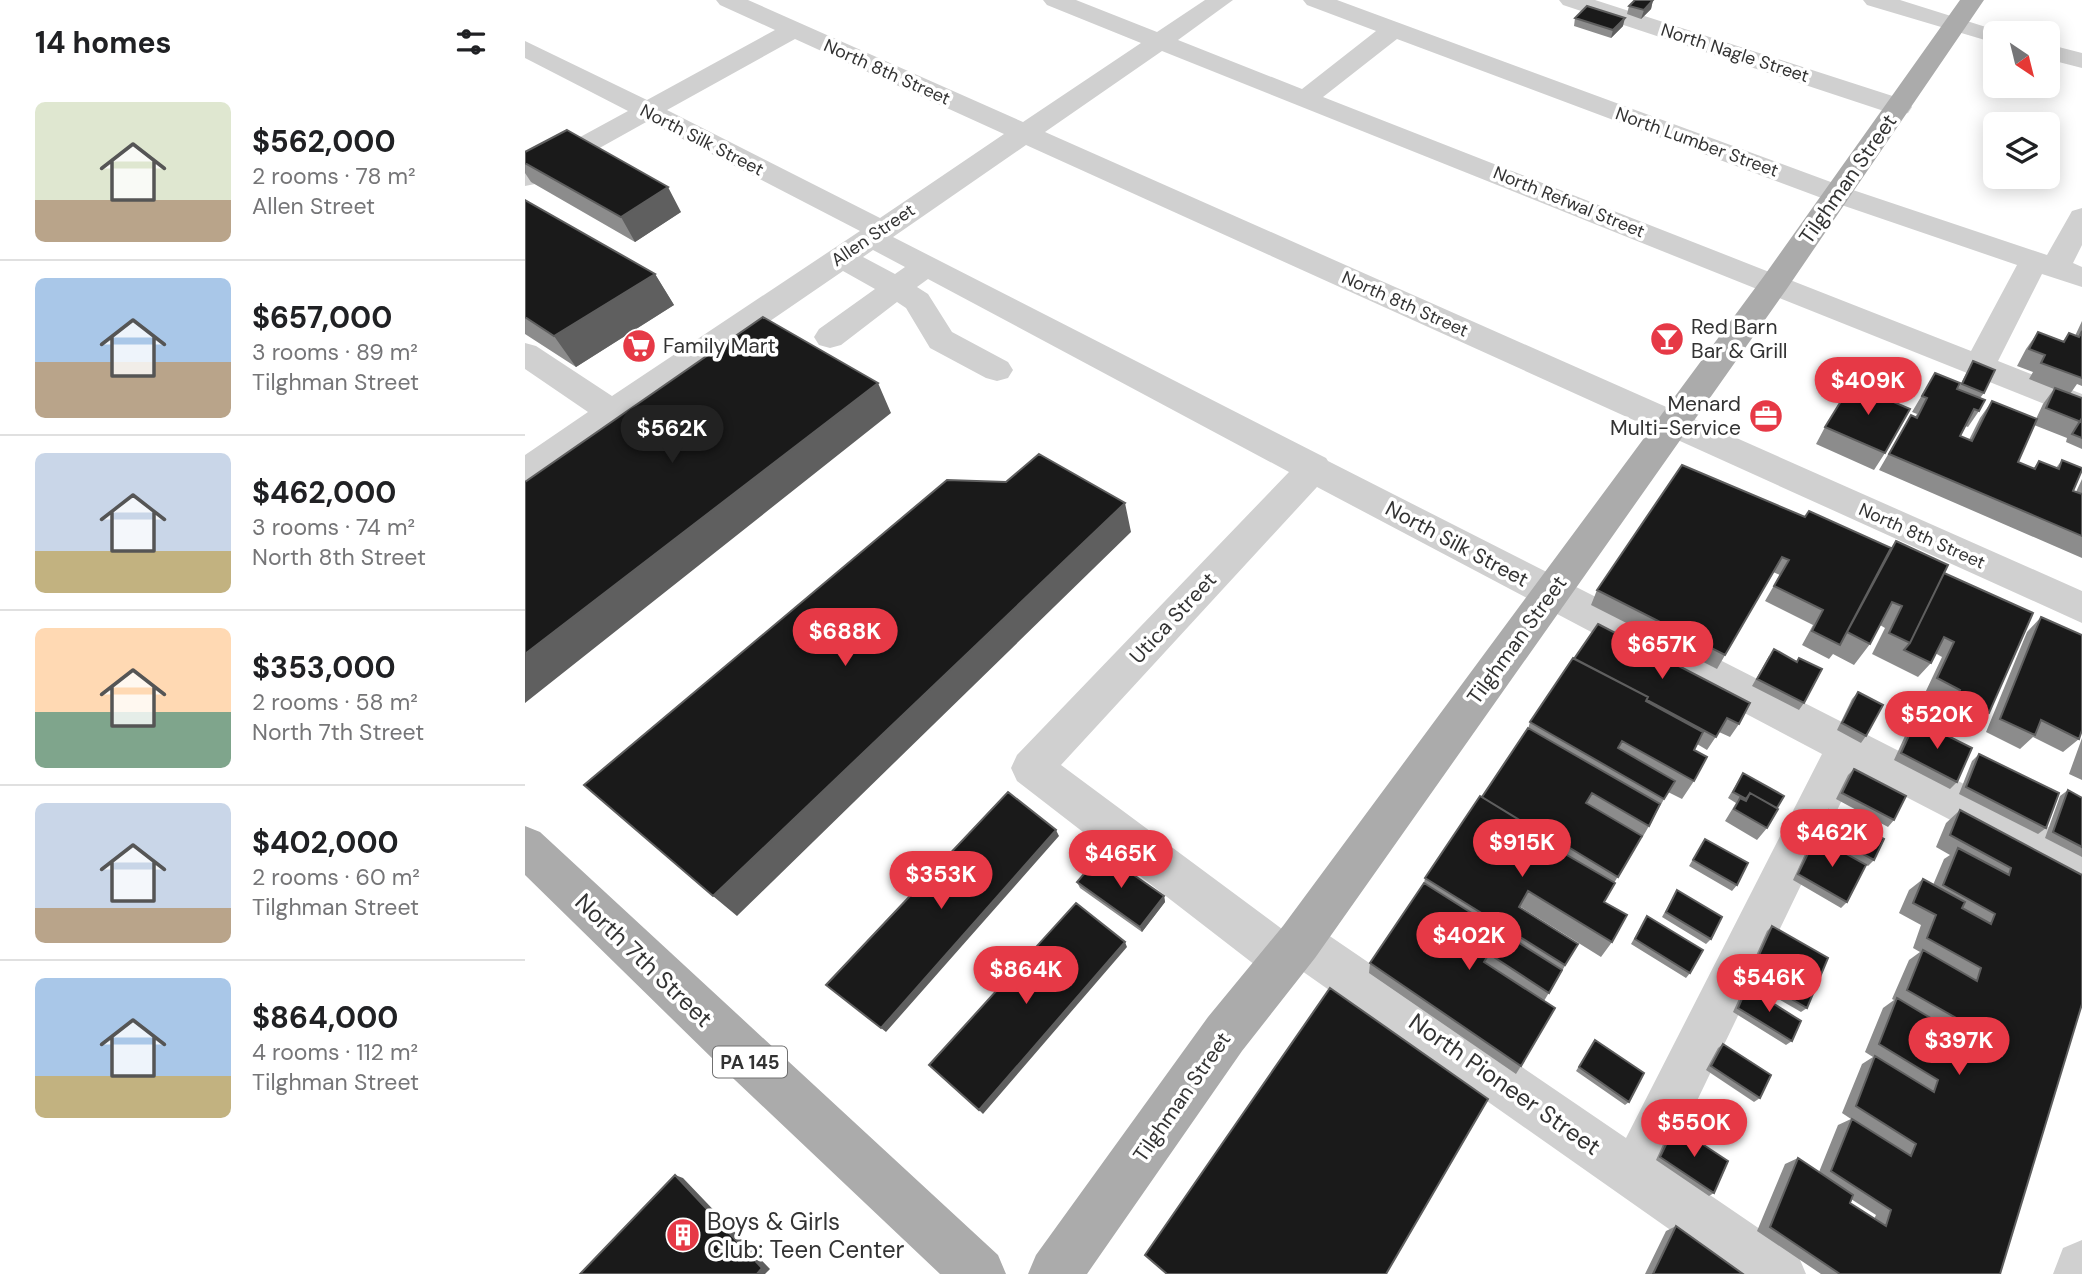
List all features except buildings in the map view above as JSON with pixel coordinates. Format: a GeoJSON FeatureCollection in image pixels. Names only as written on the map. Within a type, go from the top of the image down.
{"type":"FeatureCollection","features":[{"type":"Feature","properties":{"kind":"main road","name":"Tilghman Street"},"geometry":{"type":"LineString","coordinates":[[1055,1274],[1225,1034],[1292,950],[1775,283],[1972,0]]}},
{"type":"Feature","properties":{"kind":"main road","name":"North 7th Street"},"geometry":{"type":"LineString","coordinates":[[525,846],[734,1046],[979,1274]]}},
{"type":"Feature","properties":{"kind":"street","name":"North 8th Street"},"geometry":{"type":"LineString","coordinates":[[728,0],[2082,608]]}},
{"type":"Feature","properties":{"kind":"street","name":"North Refwal Street"},"geometry":{"type":"LineString","coordinates":[[1055,0],[1775,283],[2082,407]]}},
{"type":"Feature","properties":{"kind":"street","name":"Allen Street"},"geometry":{"type":"LineString","coordinates":[[525,472],[1221,0]]}},
{"type":"Feature","properties":{"kind":"street","name":"North Lumber Street"},"geometry":{"type":"LineString","coordinates":[[1315,0],[1837,194],[2057,268]]}},
{"type":"Feature","properties":{"kind":"street","name":"North Nagle Street"},"geometry":{"type":"LineString","coordinates":[[1571,0],[1899,107]]}},
{"type":"Feature","properties":{"kind":"street"},"geometry":{"type":"LineString","coordinates":[[1875,0],[1983,32]]}},
{"type":"Feature","properties":{"kind":"street"},"geometry":{"type":"LineString","coordinates":[[1306,98],[1394,29]]}},
{"type":"Feature","properties":{"kind":"street"},"geometry":{"type":"LineString","coordinates":[[525,178],[794,30]]}},
{"type":"Feature","properties":{"kind":"street","name":"North Silk Street"},"geometry":{"type":"LineString","coordinates":[[525,48],[876,234],[926,266],[1314,467],[1551,594],[2082,867]]}},
{"type":"Feature","properties":{"kind":"street"},"geometry":{"type":"LineString","coordinates":[[2060,55],[2082,61]]}},
{"type":"Feature","properties":{"kind":"street"},"geometry":{"type":"LineString","coordinates":[[525,77],[554,63]]}},
{"type":"Feature","properties":{"kind":"street"},"geometry":{"type":"LineString","coordinates":[[1980,365],[2057,268],[2082,217]]}},
{"type":"Feature","properties":{"kind":"street"},"geometry":{"type":"LineString","coordinates":[[841,257],[917,301],[941,340],[997,370]]}},
{"type":"Feature","properties":{"kind":"street"},"geometry":{"type":"LineString","coordinates":[[830,337],[926,266]]}},
{"type":"Feature","properties":{"kind":"street"},"geometry":{"type":"LineString","coordinates":[[525,354],[612,412]]}},
{"type":"Feature","properties":{"kind":"street","name":"Utica Street"},"geometry":{"type":"LineString","coordinates":[[1033,768],[1314,467]]}},
{"type":"Feature","properties":{"kind":"street"},"geometry":{"type":"LineString","coordinates":[[1635,1174],[1847,746]]}},
{"type":"Feature","properties":{"kind":"street","name":"North Pioneer Street"},"geometry":{"type":"LineString","coordinates":[[1033,768],[1292,950],[1635,1174],[1779,1274]]}},
{"type":"Feature","properties":{"kind":"street"},"geometry":{"type":"LineString","coordinates":[[2080,1274],[2082,1267]]}},
{"type":"Feature","properties":{"kind":"place","name":"Red Barn Bar & Grill"},"geometry":{"type":"Point","coordinates":[1667,339]}},
{"type":"Feature","properties":{"kind":"place","name":"Family Mart"},"geometry":{"type":"Point","coordinates":[639,346]}},
{"type":"Feature","properties":{"kind":"place","name":"Menard Multi-Service"},"geometry":{"type":"Point","coordinates":[1766,416]}},
{"type":"Feature","properties":{"kind":"place","name":"Boys & Girls Club: Teen Center"},"geometry":{"type":"Point","coordinates":[683,1235]}}]}
